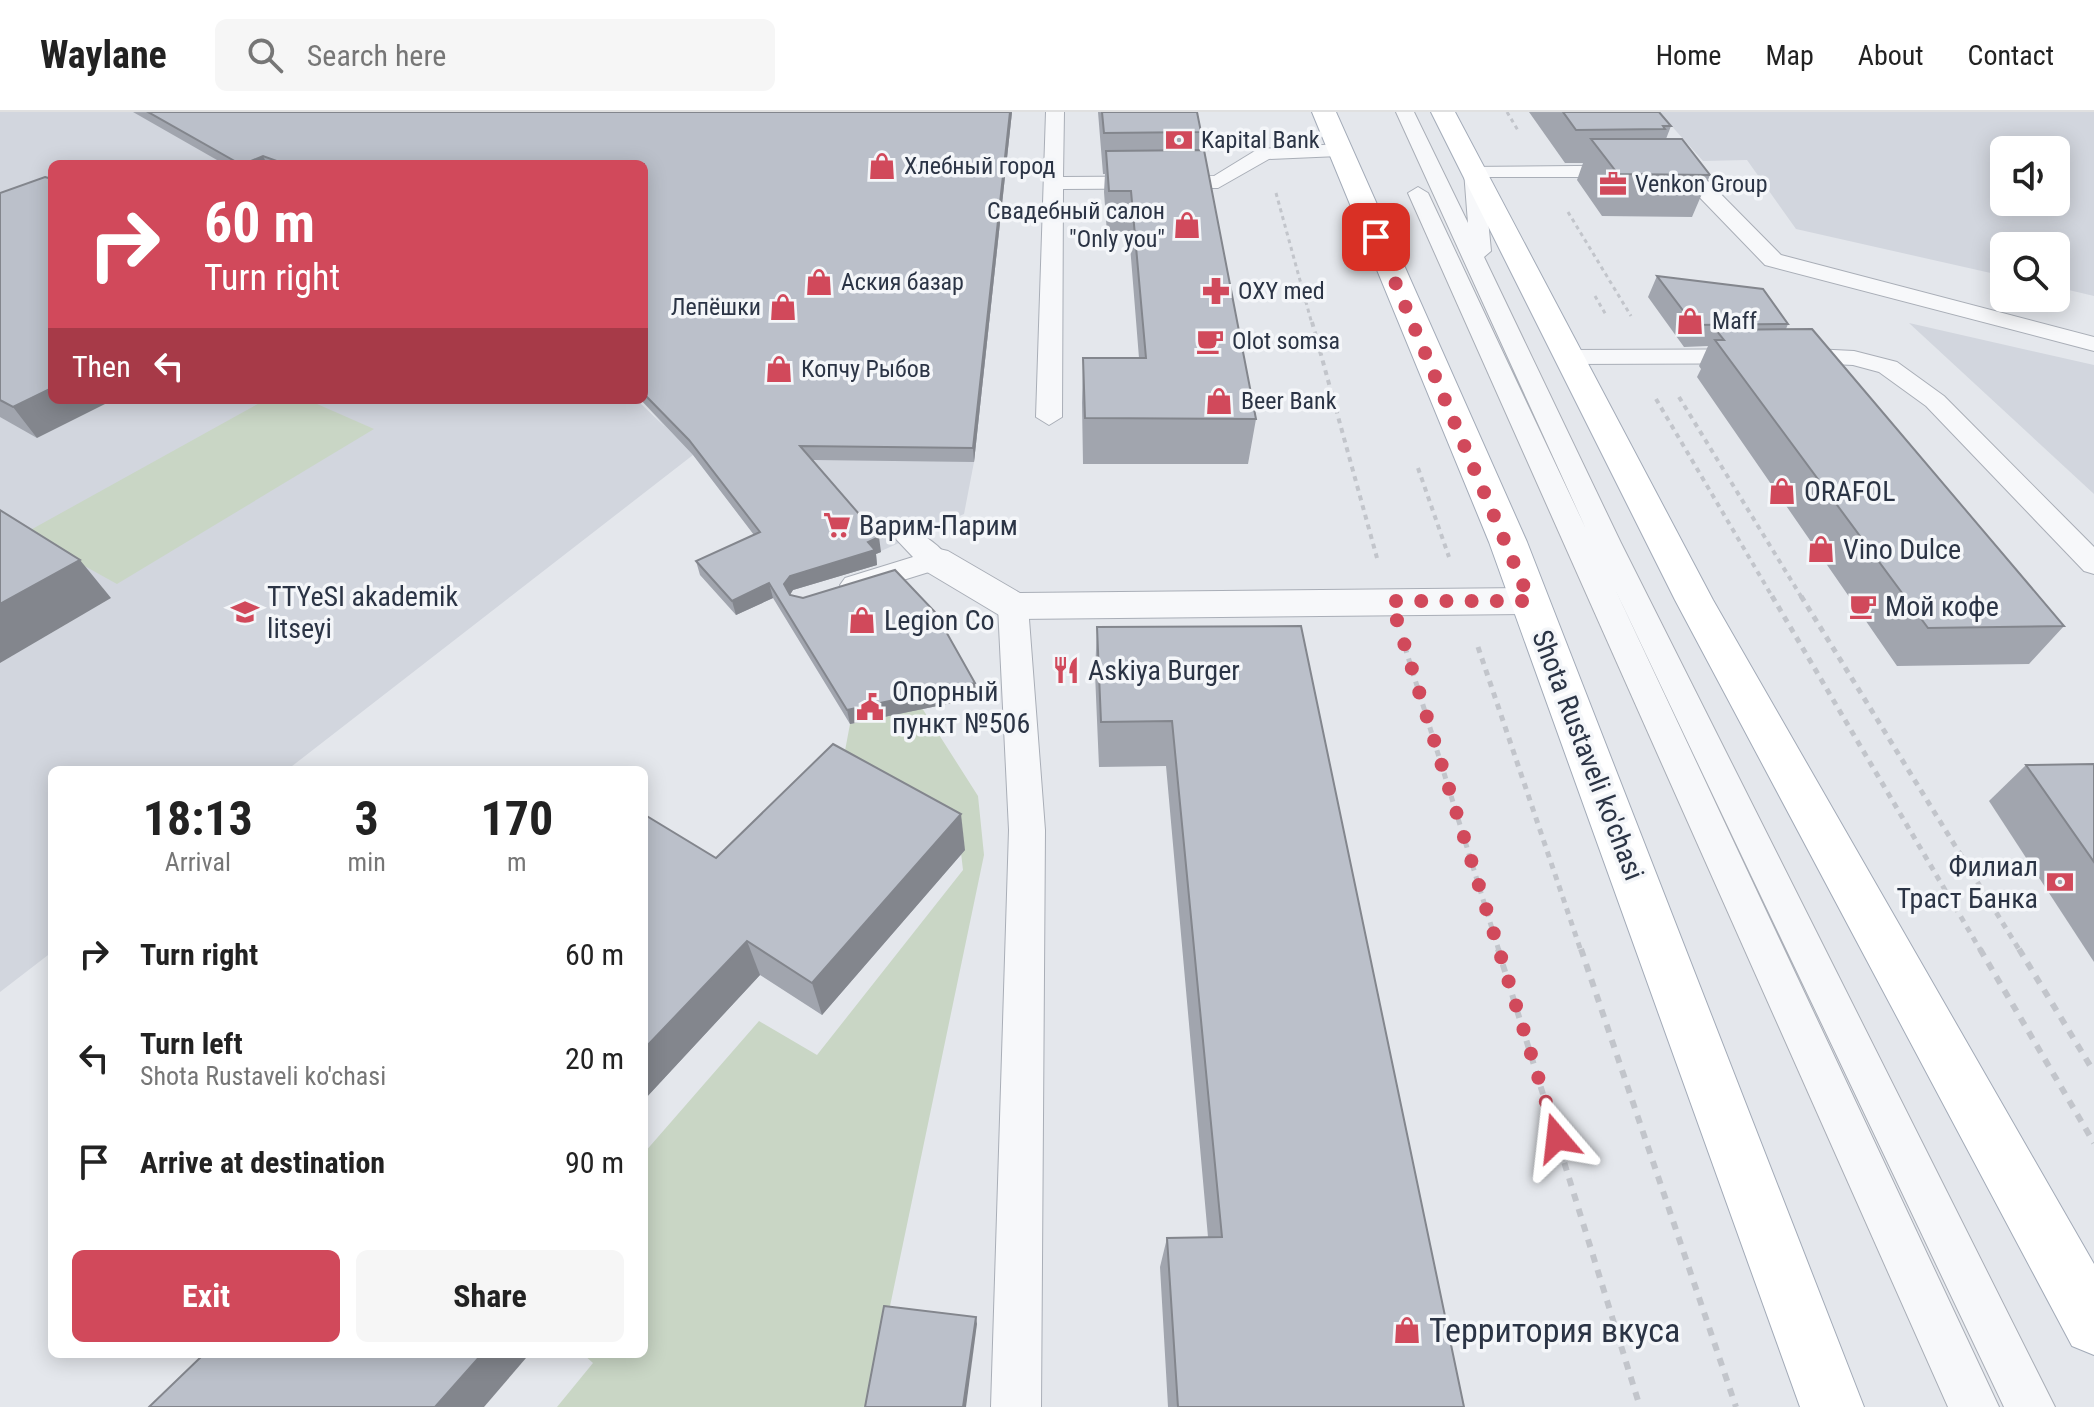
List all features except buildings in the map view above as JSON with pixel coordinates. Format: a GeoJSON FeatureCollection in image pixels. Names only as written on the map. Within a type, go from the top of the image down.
{"type":"FeatureCollection","features":[{"type":"Feature","properties":{"kind":"main road"},"geometry":{"type":"LineString","coordinates":[[1443,112],[1694,600],[2094,1324]]}},
{"type":"Feature","properties":{"kind":"main road","name":"Shota Rustaveli ko'chasi"},"geometry":{"type":"LineString","coordinates":[[1331,131],[1490,497],[1832,1407]]}},
{"type":"Feature","properties":{"kind":"street"},"geometry":{"type":"LineString","coordinates":[[922,550],[1013,606],[1530,601]]}},
{"type":"Feature","properties":{"kind":"lane"},"geometry":{"type":"LineString","coordinates":[[1049,417],[1055,112]]}},
{"type":"Feature","properties":{"kind":"lane"},"geometry":{"type":"LineString","coordinates":[[1382,112],[1974,1407]]}},
{"type":"Feature","properties":{"kind":"lane"},"geometry":{"type":"LineString","coordinates":[[1405,112],[1614,557],[2030,1407]]}},
{"type":"Feature","properties":{"kind":"lane"},"geometry":{"type":"LineString","coordinates":[[1055,183],[1218,182],[1265,153],[1331,131]]}},
{"type":"Feature","properties":{"kind":"lane"},"geometry":{"type":"LineString","coordinates":[[1662,147],[1682,171]]}},
{"type":"Feature","properties":{"kind":"lane"},"geometry":{"type":"LineString","coordinates":[[1482,272],[1474,171],[1682,171],[1690,174],[1773,260],[2094,344]]}},
{"type":"Feature","properties":{"kind":"lane"},"geometry":{"type":"LineString","coordinates":[[1570,357],[1813,356],[1854,358],[1888,367],[1935,401],[2094,564]]}},
{"type":"Feature","properties":{"kind":"lane"},"geometry":{"type":"LineString","coordinates":[[834,592],[922,550]]}},
{"type":"Feature","properties":{"kind":"lane"},"geometry":{"type":"LineString","coordinates":[[1013,606],[1027,830],[1016,1407]]}},
{"type":"Feature","properties":{"kind":"path"},"geometry":{"type":"LineString","coordinates":[[1265,153],[1391,601],[1640,1407]]}},
{"type":"Feature","properties":{"kind":"path"},"geometry":{"type":"LineString","coordinates":[[1593,291],[2094,1143]]}},
{"type":"Feature","properties":{"kind":"path"},"geometry":{"type":"LineString","coordinates":[[1413,457],[1736,1407]]}},
{"type":"Feature","properties":{"kind":"path"},"geometry":{"type":"LineString","coordinates":[[1768,544],[2094,1072]]}},
{"type":"Feature","properties":{"kind":"shaded area"},"geometry":{"type":"Polygon","coordinates":[[[0,112],[1012,112],[974,462],[964,514],[796,589],[693,455],[292,766],[48,766],[48,955],[0,992],[0,112]]]}},
{"type":"Feature","properties":{"kind":"shaded area"},"geometry":{"type":"Polygon","coordinates":[[[1659,112],[2094,112],[2094,296],[2070,290],[2070,232],[1990,232],[1990,273],[1796,229],[1747,160],[1703,161],[1659,112]]]}},
{"type":"Feature","properties":{"kind":"shaded area"},"geometry":{"type":"Polygon","coordinates":[[[1909,323],[2094,365],[2094,494],[1909,323]]]}},
{"type":"Feature","properties":{"kind":"green space"},"geometry":{"type":"Polygon","coordinates":[[[258,404],[317,404],[374,429],[117,584],[25,533],[258,404]]]}},
{"type":"Feature","properties":{"kind":"green space"},"geometry":{"type":"Polygon","coordinates":[[[922,708],[978,796],[984,855],[869,1407],[557,1407],[593,1363],[587,1358],[648,1358],[648,1148],[759,1021],[817,1055],[963,870],[960,844],[839,783],[850,724],[922,708]]]}},
{"type":"Feature","properties":{"kind":"place","name":"Kapital Bank"},"geometry":{"type":"Point","coordinates":[1179,140]}},
{"type":"Feature","properties":{"kind":"place","name":"Хлебный город"},"geometry":{"type":"Point","coordinates":[882,166]}},
{"type":"Feature","properties":{"kind":"place","name":"Venkon Group"},"geometry":{"type":"Point","coordinates":[1613,184]}},
{"type":"Feature","properties":{"kind":"place","name":"Свадебный салон \"Only you\""},"geometry":{"type":"Point","coordinates":[1187,225]}},
{"type":"Feature","properties":{"kind":"place","name":"Аския базар"},"geometry":{"type":"Point","coordinates":[819,282]}},
{"type":"Feature","properties":{"kind":"place","name":"OXY med"},"geometry":{"type":"Point","coordinates":[1216,291]}},
{"type":"Feature","properties":{"kind":"place","name":"Лепёшки"},"geometry":{"type":"Point","coordinates":[783,307]}},
{"type":"Feature","properties":{"kind":"place","name":"Maff"},"geometry":{"type":"Point","coordinates":[1690,321]}},
{"type":"Feature","properties":{"kind":"place","name":"Olot somsa"},"geometry":{"type":"Point","coordinates":[1210,341]}},
{"type":"Feature","properties":{"kind":"place","name":"Копчу Рыбов"},"geometry":{"type":"Point","coordinates":[779,369]}},
{"type":"Feature","properties":{"kind":"place","name":"Beer Bank"},"geometry":{"type":"Point","coordinates":[1219,401]}},
{"type":"Feature","properties":{"kind":"place","name":"ORAFOL"},"geometry":{"type":"Point","coordinates":[1782,491]}},
{"type":"Feature","properties":{"kind":"place","name":"Варим-Парим"},"geometry":{"type":"Point","coordinates":[837,525]}},
{"type":"Feature","properties":{"kind":"place","name":"Vino Dulce"},"geometry":{"type":"Point","coordinates":[1821,549]}},
{"type":"Feature","properties":{"kind":"place","name":"Мой кофе"},"geometry":{"type":"Point","coordinates":[1863,606]}},
{"type":"Feature","properties":{"kind":"place","name":"TTYeSI akademik litseyi"},"geometry":{"type":"Point","coordinates":[245,612]}},
{"type":"Feature","properties":{"kind":"place","name":"Legion Co"},"geometry":{"type":"Point","coordinates":[862,620]}},
{"type":"Feature","properties":{"kind":"place","name":"Askiya Burger"},"geometry":{"type":"Point","coordinates":[1066,670]}},
{"type":"Feature","properties":{"kind":"place","name":"Опорный пункт №506"},"geometry":{"type":"Point","coordinates":[870,707]}},
{"type":"Feature","properties":{"kind":"place","name":"Филиал Траст Банка"},"geometry":{"type":"Point","coordinates":[2060,882]}},
{"type":"Feature","properties":{"kind":"place","name":"Территория вкуса"},"geometry":{"type":"Point","coordinates":[1407,1330]}},
{"type":"Feature","properties":{"kind":"route"},"geometry":{"type":"LineString","coordinates":[[1376,237],[1490,497],[1530,601],[1391,601],[1557,1138]]}}]}
